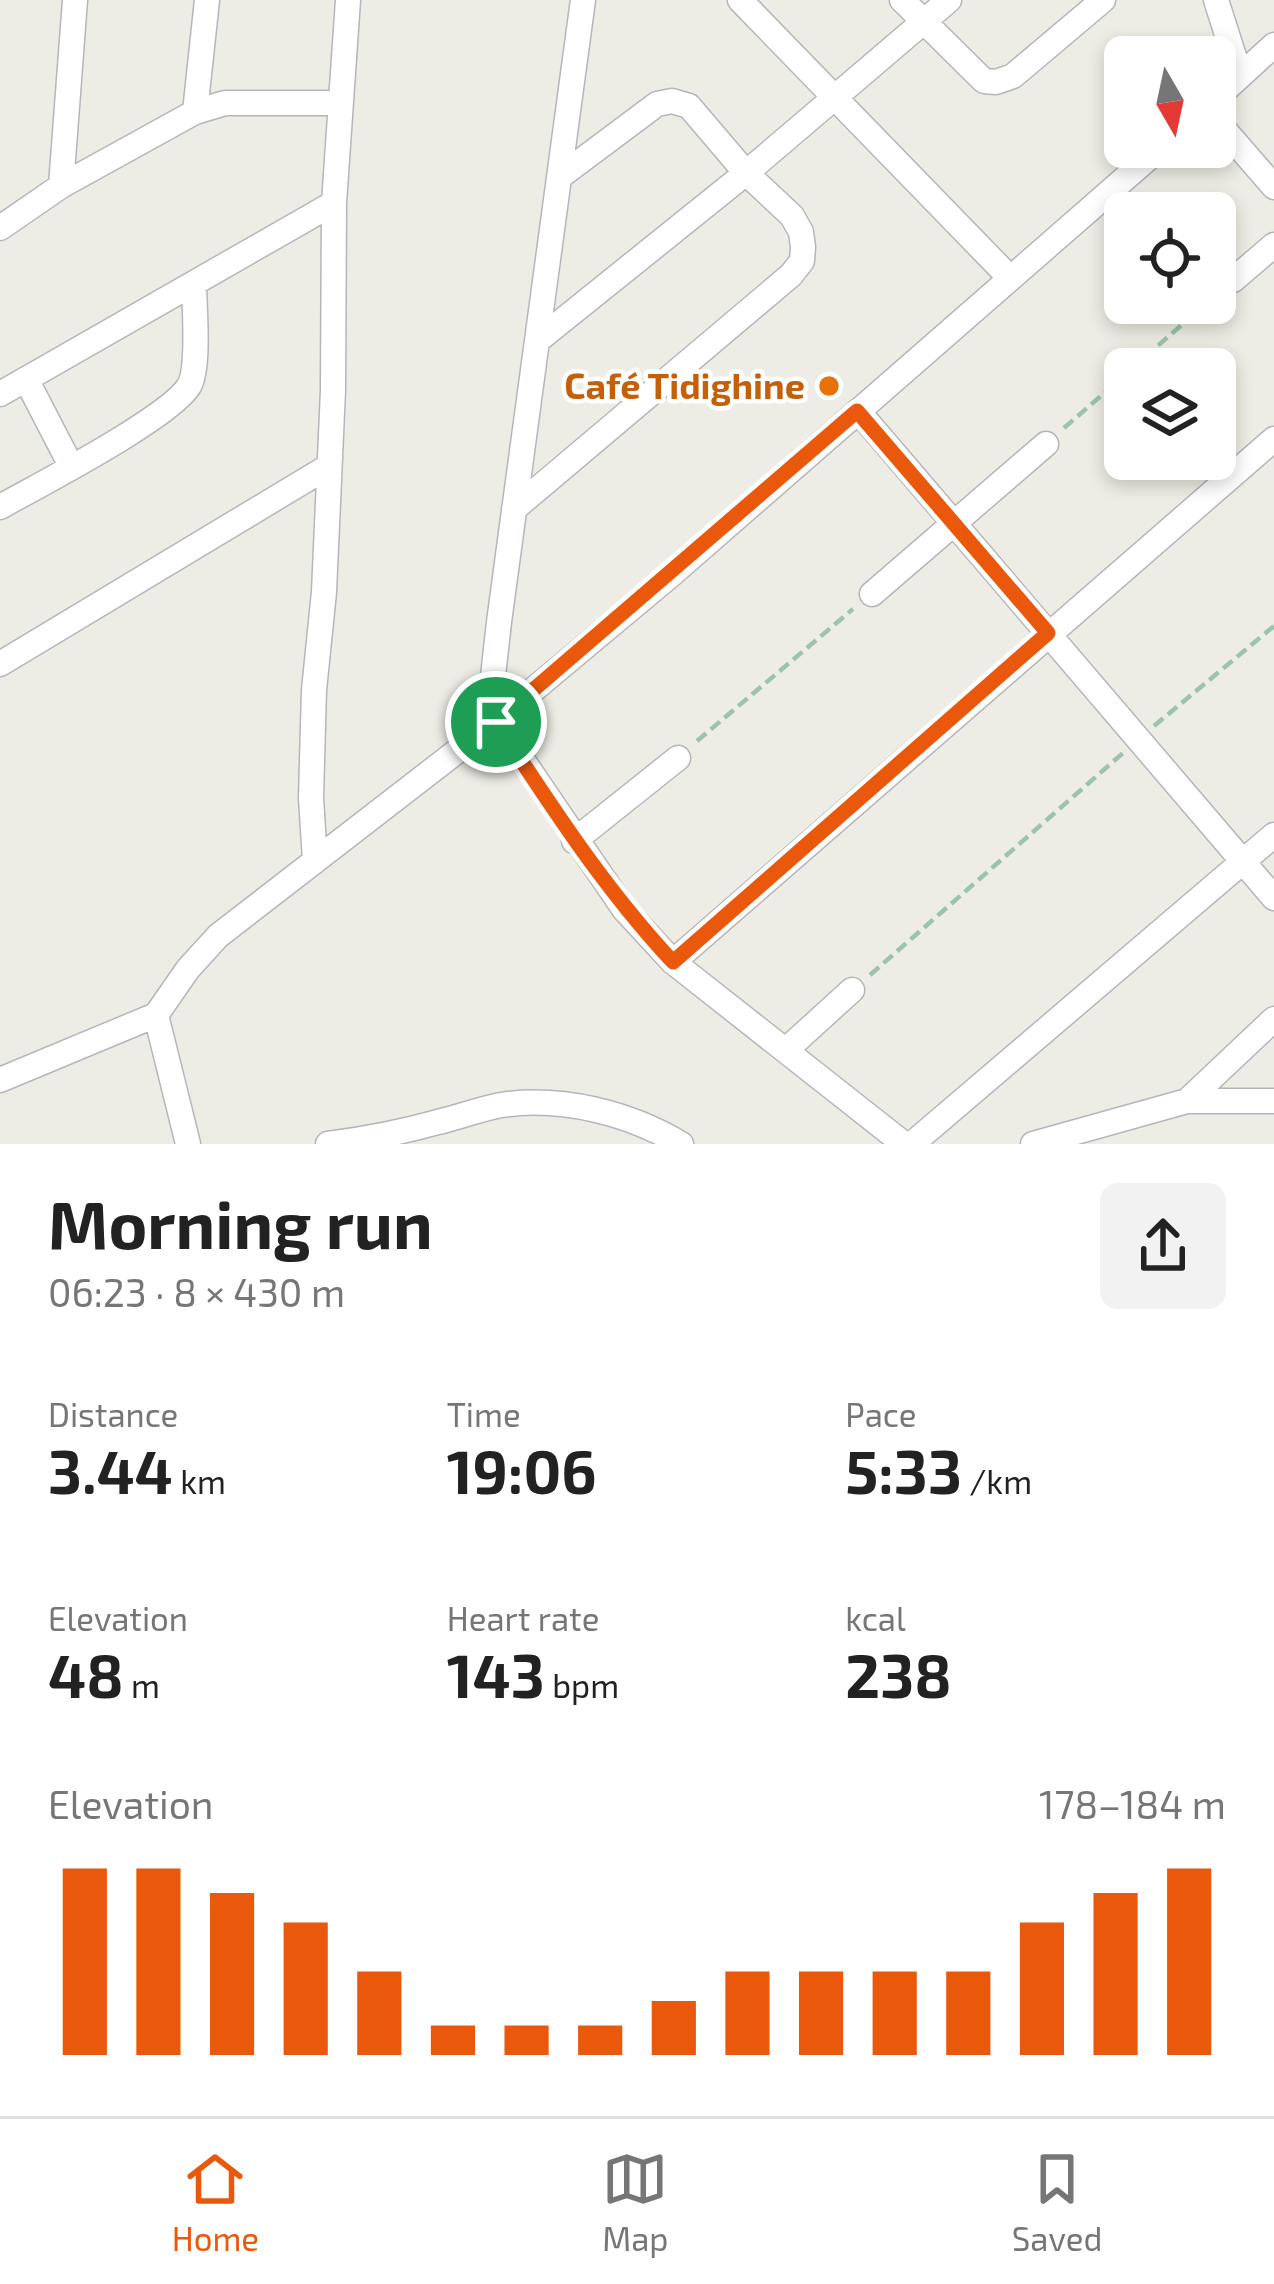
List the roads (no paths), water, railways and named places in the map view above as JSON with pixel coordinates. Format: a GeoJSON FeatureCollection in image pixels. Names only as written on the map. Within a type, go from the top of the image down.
{"type":"FeatureCollection","features":[{"type":"Feature","properties":{"kind":"street"},"geometry":{"type":"LineString","coordinates":[[61,186],[76,0]]}},
{"type":"Feature","properties":{"kind":"street"},"geometry":{"type":"LineString","coordinates":[[194,112],[208,0]]}},
{"type":"Feature","properties":{"kind":"street"},"geometry":{"type":"LineString","coordinates":[[315,861],[311,798],[314,690],[324,592],[333,390],[334,203],[348,0]]}},
{"type":"Feature","properties":{"kind":"street"},"geometry":{"type":"LineString","coordinates":[[740,0],[1010,278]]}},
{"type":"Feature","properties":{"kind":"street"},"geometry":{"type":"LineString","coordinates":[[902,0],[983,81],[996,82],[1013,76],[1103,0]]}},
{"type":"Feature","properties":{"kind":"street"},"geometry":{"type":"LineString","coordinates":[[537,341],[746,173],[949,0]]}},
{"type":"Feature","properties":{"kind":"street"},"geometry":{"type":"LineString","coordinates":[[1216,0],[1240,75]]}},
{"type":"Feature","properties":{"kind":"street"},"geometry":{"type":"LineString","coordinates":[[585,2],[493,676],[496,722],[624,909],[673,962],[908,1144],[1274,835]]}},
{"type":"Feature","properties":{"kind":"street"},"geometry":{"type":"LineString","coordinates":[[1236,79],[1274,45]]}},
{"type":"Feature","properties":{"kind":"street"},"geometry":{"type":"LineString","coordinates":[[514,509],[802,261],[801,232],[792,216],[746,173],[688,106],[672,101],[657,104],[562,175]]}},
{"type":"Feature","properties":{"kind":"street"},"geometry":{"type":"LineString","coordinates":[[0,229],[61,186],[194,112],[225,103],[341,103]]}},
{"type":"Feature","properties":{"kind":"street"},"geometry":{"type":"LineString","coordinates":[[1236,143],[1274,187]]}},
{"type":"Feature","properties":{"kind":"street"},"geometry":{"type":"LineString","coordinates":[[0,1080],[156,1015],[188,968],[218,936],[496,722],[1136,168]]}},
{"type":"Feature","properties":{"kind":"street"},"geometry":{"type":"LineString","coordinates":[[0,394],[334,203]]}},
{"type":"Feature","properties":{"kind":"street"},"geometry":{"type":"LineString","coordinates":[[1236,277],[1274,244]]}},
{"type":"Feature","properties":{"kind":"street"},"geometry":{"type":"LineString","coordinates":[[0,508],[137,427],[188,387],[194,373],[194,283]]}},
{"type":"Feature","properties":{"kind":"street"},"geometry":{"type":"LineString","coordinates":[[26,379],[71,466]]}},
{"type":"Feature","properties":{"kind":"street"},"geometry":{"type":"LineString","coordinates":[[857,411],[1274,898]]}},
{"type":"Feature","properties":{"kind":"street"},"geometry":{"type":"LineString","coordinates":[[673,962],[1274,439]]}},
{"type":"Feature","properties":{"kind":"street"},"geometry":{"type":"LineString","coordinates":[[872,594],[1046,444]]}},
{"type":"Feature","properties":{"kind":"street"},"geometry":{"type":"LineString","coordinates":[[0,664],[328,466]]}},
{"type":"Feature","properties":{"kind":"street"},"geometry":{"type":"LineString","coordinates":[[574,841],[678,758]]}},
{"type":"Feature","properties":{"kind":"street"},"geometry":{"type":"LineString","coordinates":[[786,1049],[852,990]]}},
{"type":"Feature","properties":{"kind":"street"},"geometry":{"type":"LineString","coordinates":[[156,1015],[188,1144]]}},
{"type":"Feature","properties":{"kind":"street"},"geometry":{"type":"LineString","coordinates":[[1186,1101],[1274,1019]]}},
{"type":"Feature","properties":{"kind":"street"},"geometry":{"type":"LineString","coordinates":[[1034,1144],[1186,1101],[1274,1101]]}},
{"type":"Feature","properties":{"kind":"street"},"geometry":{"type":"LineString","coordinates":[[328,1144],[384,1136],[503,1105],[523,1105],[605,1111],[681,1144]]}},
{"type":"Feature","properties":{"kind":"place","name":"Café Tidighine"},"geometry":{"type":"Point","coordinates":[829,386]}}]}
